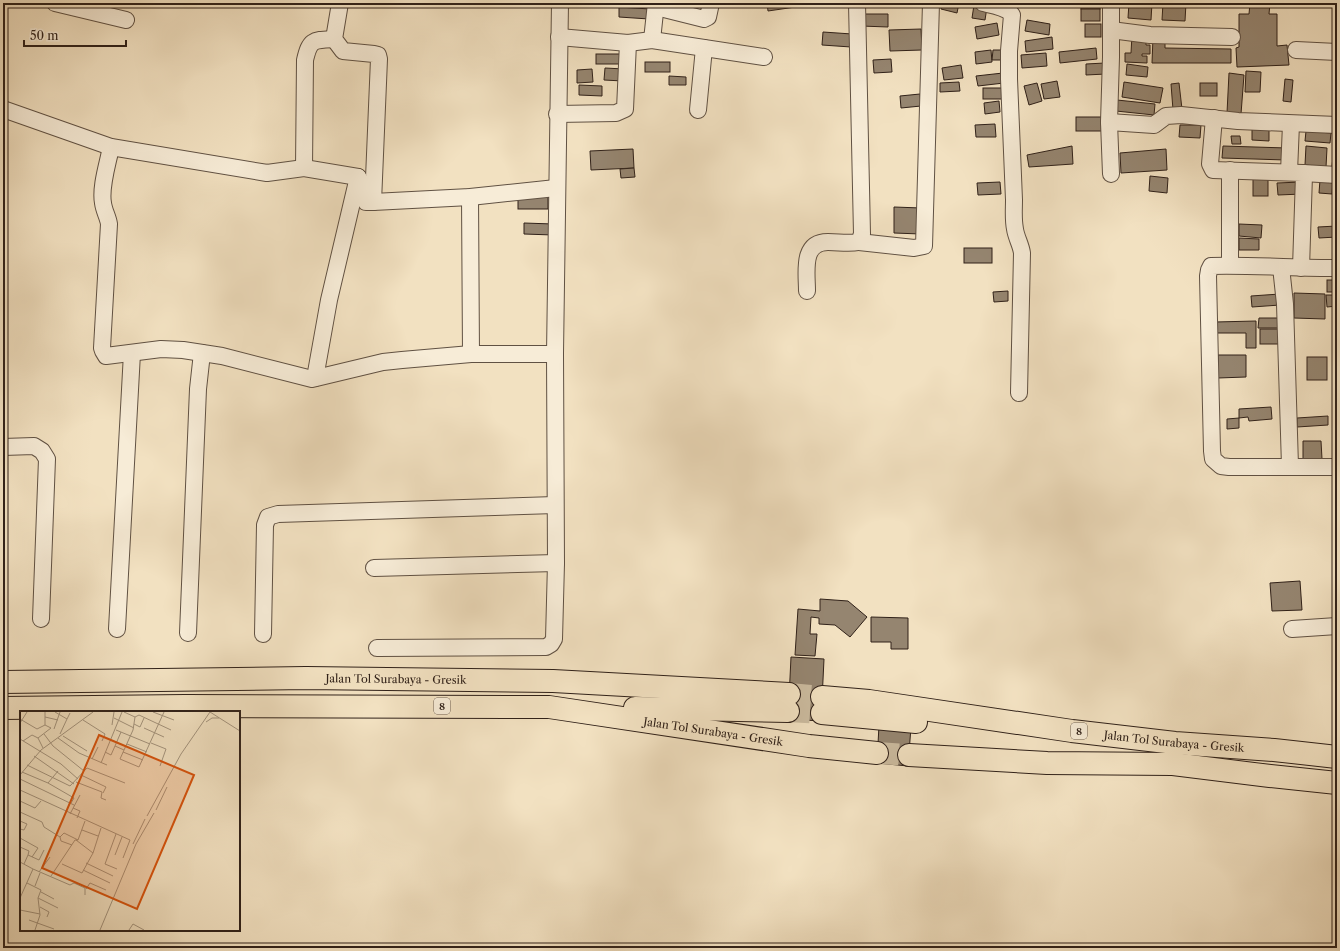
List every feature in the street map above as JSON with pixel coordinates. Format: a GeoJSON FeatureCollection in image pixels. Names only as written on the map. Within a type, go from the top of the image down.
{"type":"FeatureCollection","features":[{"type":"Feature","properties":{"kind":"highway","name":"Jalan Tol Surabaya - Gresik"},"geometry":{"type":"LineString","coordinates":[[3,682],[306,678],[553,681],[789,703],[549,707],[185,706],[3,708]]}},
{"type":"Feature","properties":{"kind":"highway","name":"Jalan Tol Surabaya - Gresik"},"geometry":{"type":"LineString","coordinates":[[1173,764],[1112,749],[912,722],[822,705],[869,701],[1072,731],[1175,743],[1274,750],[1337,757]]}},
{"type":"Feature","properties":{"kind":"highway","name":"Jalan Tol Surabaya - Gresik"},"geometry":{"type":"LineString","coordinates":[[549,707],[809,746],[877,753]]}},
{"type":"Feature","properties":{"kind":"highway","name":"Jalan Tol Surabaya - Gresik"},"geometry":{"type":"LineString","coordinates":[[909,755],[1047,763],[1173,764],[1337,783]]}},
{"type":"Feature","properties":{"kind":"street"},"geometry":{"type":"LineString","coordinates":[[55,3],[126,20]]}},
{"type":"Feature","properties":{"kind":"street"},"geometry":{"type":"LineString","coordinates":[[340,3],[334,39],[343,51],[374,54],[379,57],[373,202]]}},
{"type":"Feature","properties":{"kind":"street"},"geometry":{"type":"LineString","coordinates":[[377,648],[546,647],[551,644],[554,639],[556,562],[556,188],[560,3]]}},
{"type":"Feature","properties":{"kind":"street"},"geometry":{"type":"LineString","coordinates":[[652,40],[656,5],[704,18],[708,17],[711,3]]}},
{"type":"Feature","properties":{"kind":"street"},"geometry":{"type":"LineString","coordinates":[[857,3],[862,234],[859,242]]}},
{"type":"Feature","properties":{"kind":"street"},"geometry":{"type":"LineString","coordinates":[[806,291],[807,257],[810,250],[819,242],[851,244],[859,242],[914,248],[924,246],[931,3]]}},
{"type":"Feature","properties":{"kind":"street"},"geometry":{"type":"LineString","coordinates":[[983,3],[1004,9],[1012,15],[1009,52],[1009,79],[1014,216],[1015,229],[1022,248],[1019,393]]}},
{"type":"Feature","properties":{"kind":"street"},"geometry":{"type":"LineString","coordinates":[[1111,3],[1109,122],[1111,174]]}},
{"type":"Feature","properties":{"kind":"street"},"geometry":{"type":"LineString","coordinates":[[1111,30],[1150,35],[1232,37]]}},
{"type":"Feature","properties":{"kind":"street"},"geometry":{"type":"LineString","coordinates":[[559,37],[628,43],[652,40],[764,57]]}},
{"type":"Feature","properties":{"kind":"street"},"geometry":{"type":"LineString","coordinates":[[304,168],[305,60],[308,47],[312,42],[334,39]]}},
{"type":"Feature","properties":{"kind":"street"},"geometry":{"type":"LineString","coordinates":[[557,114],[616,113],[625,109],[628,43]]}},
{"type":"Feature","properties":{"kind":"street"},"geometry":{"type":"LineString","coordinates":[[698,110],[704,48]]}},
{"type":"Feature","properties":{"kind":"street"},"geometry":{"type":"LineString","coordinates":[[1296,50],[1337,52]]}},
{"type":"Feature","properties":{"kind":"street"},"geometry":{"type":"LineString","coordinates":[[3,109],[111,147],[268,173],[304,168],[358,177]]}},
{"type":"Feature","properties":{"kind":"street"},"geometry":{"type":"LineString","coordinates":[[1109,122],[1154,125],[1166,116],[1181,115],[1291,124],[1337,125]]}},
{"type":"Feature","properties":{"kind":"street"},"geometry":{"type":"LineString","coordinates":[[1214,118],[1211,167],[1213,170],[1337,175]]}},
{"type":"Feature","properties":{"kind":"street"},"geometry":{"type":"LineString","coordinates":[[1291,124],[1296,173]]}},
{"type":"Feature","properties":{"kind":"street"},"geometry":{"type":"LineString","coordinates":[[111,147],[102,201],[104,212],[110,224],[102,351],[106,356],[161,349],[202,353],[222,356],[308,378],[315,378],[383,362],[471,354],[555,354]]}},
{"type":"Feature","properties":{"kind":"street"},"geometry":{"type":"LineString","coordinates":[[1230,170],[1230,266]]}},
{"type":"Feature","properties":{"kind":"street"},"geometry":{"type":"LineString","coordinates":[[1296,173],[1304,175],[1300,268]]}},
{"type":"Feature","properties":{"kind":"street"},"geometry":{"type":"LineString","coordinates":[[358,177],[366,202],[470,197],[556,188]]}},
{"type":"Feature","properties":{"kind":"street"},"geometry":{"type":"LineString","coordinates":[[315,378],[328,300],[358,177]]}},
{"type":"Feature","properties":{"kind":"street"},"geometry":{"type":"LineString","coordinates":[[470,197],[471,354]]}},
{"type":"Feature","properties":{"kind":"street"},"geometry":{"type":"LineString","coordinates":[[1337,268],[1300,268],[1254,265],[1211,266],[1208,276],[1213,459],[1221,466],[1229,467],[1337,466]]}},
{"type":"Feature","properties":{"kind":"street"},"geometry":{"type":"LineString","coordinates":[[1281,267],[1284,304],[1290,466]]}},
{"type":"Feature","properties":{"kind":"street"},"geometry":{"type":"LineString","coordinates":[[117,629],[132,353]]}},
{"type":"Feature","properties":{"kind":"street"},"geometry":{"type":"LineString","coordinates":[[188,633],[197,397],[202,353]]}},
{"type":"Feature","properties":{"kind":"street"},"geometry":{"type":"LineString","coordinates":[[3,447],[34,446],[42,450],[47,459],[41,619]]}},
{"type":"Feature","properties":{"kind":"street"},"geometry":{"type":"LineString","coordinates":[[263,634],[265,525],[268,517],[278,514],[555,505]]}},
{"type":"Feature","properties":{"kind":"street"},"geometry":{"type":"LineString","coordinates":[[374,568],[556,562]]}},
{"type":"Feature","properties":{"kind":"street"},"geometry":{"type":"LineString","coordinates":[[1292,629],[1337,626]]}},
{"type":"Feature","properties":{"kind":"building"},"geometry":{"type":"Polygon","coordinates":[[[726,3],[742,3],[741,7],[726,5],[726,3]]]}},
{"type":"Feature","properties":{"kind":"building"},"geometry":{"type":"Polygon","coordinates":[[[767,3],[809,3],[809,5],[768,11],[767,3]]]}},
{"type":"Feature","properties":{"kind":"building"},"geometry":{"type":"Polygon","coordinates":[[[942,3],[959,3],[957,13],[941,9],[942,3]]]}},
{"type":"Feature","properties":{"kind":"building"},"geometry":{"type":"Polygon","coordinates":[[[1081,3],[1100,3],[1100,9],[1081,9],[1081,3]]]}},
{"type":"Feature","properties":{"kind":"building"},"geometry":{"type":"Polygon","coordinates":[[[1129,3],[1152,3],[1151,20],[1128,18],[1129,3]]]}},
{"type":"Feature","properties":{"kind":"building"},"geometry":{"type":"Polygon","coordinates":[[[1163,3],[1186,3],[1185,21],[1162,20],[1163,3]]]}},
{"type":"Feature","properties":{"kind":"building"},"geometry":{"type":"Polygon","coordinates":[[[1250,3],[1270,3],[1269,14],[1277,14],[1277,46],[1287,45],[1289,65],[1237,67],[1236,48],[1239,47],[1239,14],[1249,14],[1250,3]]]}},
{"type":"Feature","properties":{"kind":"building"},"geometry":{"type":"Polygon","coordinates":[[[974,5],[987,7],[985,20],[972,18],[974,5]]]}},
{"type":"Feature","properties":{"kind":"building"},"geometry":{"type":"Polygon","coordinates":[[[619,7],[650,9],[649,19],[619,17],[619,7]]]}},
{"type":"Feature","properties":{"kind":"building"},"geometry":{"type":"Polygon","coordinates":[[[1081,9],[1100,9],[1100,21],[1081,21],[1081,9]]]}},
{"type":"Feature","properties":{"kind":"building"},"geometry":{"type":"Polygon","coordinates":[[[861,14],[888,14],[888,27],[861,26],[861,14]]]}},
{"type":"Feature","properties":{"kind":"building"},"geometry":{"type":"Polygon","coordinates":[[[1027,20],[1050,24],[1049,35],[1025,31],[1027,20]]]}},
{"type":"Feature","properties":{"kind":"building"},"geometry":{"type":"Polygon","coordinates":[[[997,23],[999,35],[977,39],[975,27],[997,23]]]}},
{"type":"Feature","properties":{"kind":"building"},"geometry":{"type":"Polygon","coordinates":[[[1085,24],[1101,24],[1101,37],[1085,37],[1085,24]]]}},
{"type":"Feature","properties":{"kind":"building"},"geometry":{"type":"Polygon","coordinates":[[[921,29],[922,50],[890,51],[889,30],[921,29]]]}},
{"type":"Feature","properties":{"kind":"building"},"geometry":{"type":"Polygon","coordinates":[[[823,32],[852,34],[851,47],[822,45],[823,32]]]}},
{"type":"Feature","properties":{"kind":"building"},"geometry":{"type":"Polygon","coordinates":[[[1132,35],[1146,36],[1146,45],[1150,45],[1150,54],[1142,54],[1142,56],[1147,56],[1147,63],[1125,62],[1125,53],[1131,53],[1132,35]]]}},
{"type":"Feature","properties":{"kind":"building"},"geometry":{"type":"Polygon","coordinates":[[[1052,37],[1053,49],[1026,52],[1025,41],[1052,37]]]}},
{"type":"Feature","properties":{"kind":"building"},"geometry":{"type":"Polygon","coordinates":[[[1153,37],[1165,37],[1165,48],[1231,49],[1231,63],[1152,63],[1153,37]]]}},
{"type":"Feature","properties":{"kind":"building"},"geometry":{"type":"Polygon","coordinates":[[[1096,48],[1097,59],[1060,63],[1059,52],[1096,48]]]}},
{"type":"Feature","properties":{"kind":"building"},"geometry":{"type":"Polygon","coordinates":[[[991,50],[992,62],[976,64],[975,52],[991,50]]]}},
{"type":"Feature","properties":{"kind":"building"},"geometry":{"type":"Polygon","coordinates":[[[993,50],[1005,50],[1005,60],[992,60],[993,50]]]}},
{"type":"Feature","properties":{"kind":"building"},"geometry":{"type":"Polygon","coordinates":[[[1046,53],[1047,66],[1022,68],[1021,55],[1046,53]]]}},
{"type":"Feature","properties":{"kind":"building"},"geometry":{"type":"Polygon","coordinates":[[[596,54],[624,54],[624,64],[596,64],[596,54]]]}},
{"type":"Feature","properties":{"kind":"building"},"geometry":{"type":"Polygon","coordinates":[[[891,59],[892,72],[874,73],[873,60],[891,59]]]}},
{"type":"Feature","properties":{"kind":"building"},"geometry":{"type":"Polygon","coordinates":[[[645,62],[670,62],[670,72],[645,72],[645,62]]]}},
{"type":"Feature","properties":{"kind":"building"},"geometry":{"type":"Polygon","coordinates":[[[1105,63],[1106,74],[1086,75],[1086,64],[1105,63]]]}},
{"type":"Feature","properties":{"kind":"building"},"geometry":{"type":"Polygon","coordinates":[[[1127,64],[1148,67],[1147,77],[1126,75],[1127,64]]]}},
{"type":"Feature","properties":{"kind":"building"},"geometry":{"type":"Polygon","coordinates":[[[961,65],[963,78],[944,80],[942,68],[961,65]]]}},
{"type":"Feature","properties":{"kind":"building"},"geometry":{"type":"Polygon","coordinates":[[[605,68],[624,69],[623,81],[604,80],[605,68]]]}},
{"type":"Feature","properties":{"kind":"building"},"geometry":{"type":"Polygon","coordinates":[[[592,69],[593,82],[577,83],[577,70],[592,69]]]}},
{"type":"Feature","properties":{"kind":"building"},"geometry":{"type":"Polygon","coordinates":[[[1246,71],[1261,72],[1260,92],[1245,92],[1246,71]]]}},
{"type":"Feature","properties":{"kind":"building"},"geometry":{"type":"Polygon","coordinates":[[[1003,73],[1004,83],[978,86],[976,76],[1003,73]]]}},
{"type":"Feature","properties":{"kind":"building"},"geometry":{"type":"Polygon","coordinates":[[[1229,73],[1244,75],[1241,114],[1227,113],[1229,73]]]}},
{"type":"Feature","properties":{"kind":"building"},"geometry":{"type":"Polygon","coordinates":[[[669,76],[686,77],[686,85],[669,85],[669,76]]]}},
{"type":"Feature","properties":{"kind":"building"},"geometry":{"type":"Polygon","coordinates":[[[1285,79],[1293,80],[1291,102],[1283,101],[1285,79]]]}},
{"type":"Feature","properties":{"kind":"building"},"geometry":{"type":"Polygon","coordinates":[[[1057,81],[1060,97],[1044,99],[1041,84],[1057,81]]]}},
{"type":"Feature","properties":{"kind":"building"},"geometry":{"type":"Polygon","coordinates":[[[959,82],[960,91],[940,92],[940,83],[959,82]]]}},
{"type":"Feature","properties":{"kind":"building"},"geometry":{"type":"Polygon","coordinates":[[[1124,82],[1163,88],[1160,103],[1122,97],[1124,82]]]}},
{"type":"Feature","properties":{"kind":"building"},"geometry":{"type":"Polygon","coordinates":[[[1037,83],[1042,101],[1029,105],[1024,86],[1037,83]]]}},
{"type":"Feature","properties":{"kind":"building"},"geometry":{"type":"Polygon","coordinates":[[[1179,83],[1182,109],[1173,110],[1171,84],[1179,83]]]}},
{"type":"Feature","properties":{"kind":"building"},"geometry":{"type":"Polygon","coordinates":[[[1200,83],[1217,83],[1217,96],[1200,96],[1200,83]]]}},
{"type":"Feature","properties":{"kind":"building"},"geometry":{"type":"Polygon","coordinates":[[[579,85],[602,86],[602,96],[579,95],[579,85]]]}},
{"type":"Feature","properties":{"kind":"building"},"geometry":{"type":"Polygon","coordinates":[[[983,88],[1002,88],[1002,99],[983,99],[983,88]]]}},
{"type":"Feature","properties":{"kind":"building"},"geometry":{"type":"Polygon","coordinates":[[[920,94],[921,106],[901,108],[900,96],[920,94]]]}},
{"type":"Feature","properties":{"kind":"building"},"geometry":{"type":"Polygon","coordinates":[[[1117,100],[1155,104],[1154,115],[1116,111],[1117,100]]]}},
{"type":"Feature","properties":{"kind":"building"},"geometry":{"type":"Polygon","coordinates":[[[999,101],[1000,112],[985,114],[984,103],[999,101]]]}},
{"type":"Feature","properties":{"kind":"building"},"geometry":{"type":"Polygon","coordinates":[[[1076,117],[1102,117],[1102,131],[1076,131],[1076,117]]]}},
{"type":"Feature","properties":{"kind":"building"},"geometry":{"type":"Polygon","coordinates":[[[995,124],[996,137],[976,137],[975,125],[995,124]]]}},
{"type":"Feature","properties":{"kind":"building"},"geometry":{"type":"Polygon","coordinates":[[[1180,125],[1201,125],[1200,138],[1179,137],[1180,125]]]}},
{"type":"Feature","properties":{"kind":"building"},"geometry":{"type":"Polygon","coordinates":[[[1252,129],[1269,129],[1269,141],[1252,140],[1252,129]]]}},
{"type":"Feature","properties":{"kind":"building"},"geometry":{"type":"Polygon","coordinates":[[[1306,131],[1331,133],[1330,143],[1305,141],[1306,131]]]}},
{"type":"Feature","properties":{"kind":"building"},"geometry":{"type":"Polygon","coordinates":[[[1231,136],[1240,136],[1241,144],[1232,144],[1231,136]]]}},
{"type":"Feature","properties":{"kind":"building"},"geometry":{"type":"Polygon","coordinates":[[[1072,146],[1073,164],[1029,167],[1027,155],[1072,146]]]}},
{"type":"Feature","properties":{"kind":"building"},"geometry":{"type":"Polygon","coordinates":[[[1223,146],[1287,148],[1286,160],[1222,158],[1223,146]]]}},
{"type":"Feature","properties":{"kind":"building"},"geometry":{"type":"Polygon","coordinates":[[[1306,146],[1327,148],[1326,167],[1305,165],[1306,146]]]}},
{"type":"Feature","properties":{"kind":"building"},"geometry":{"type":"Polygon","coordinates":[[[1334,148],[1337,148],[1337,167],[1332,166],[1334,148]]]}},
{"type":"Feature","properties":{"kind":"building"},"geometry":{"type":"Polygon","coordinates":[[[633,149],[634,168],[591,170],[590,151],[633,149]]]}},
{"type":"Feature","properties":{"kind":"building"},"geometry":{"type":"Polygon","coordinates":[[[1166,149],[1167,170],[1121,173],[1120,153],[1166,149]]]}},
{"type":"Feature","properties":{"kind":"building"},"geometry":{"type":"Polygon","coordinates":[[[634,168],[635,177],[621,178],[620,169],[634,168]]]}},
{"type":"Feature","properties":{"kind":"building"},"geometry":{"type":"Polygon","coordinates":[[[1150,176],[1168,178],[1167,193],[1149,191],[1150,176]]]}},
{"type":"Feature","properties":{"kind":"building"},"geometry":{"type":"Polygon","coordinates":[[[1253,179],[1268,179],[1268,196],[1253,196],[1253,179]]]}},
{"type":"Feature","properties":{"kind":"building"},"geometry":{"type":"Polygon","coordinates":[[[1320,180],[1333,181],[1332,194],[1319,193],[1320,180]]]}},
{"type":"Feature","properties":{"kind":"building"},"geometry":{"type":"Polygon","coordinates":[[[1000,182],[1001,194],[978,195],[977,183],[1000,182]]]}},
{"type":"Feature","properties":{"kind":"building"},"geometry":{"type":"Polygon","coordinates":[[[1301,182],[1302,194],[1278,195],[1277,183],[1301,182]]]}},
{"type":"Feature","properties":{"kind":"building"},"geometry":{"type":"Polygon","coordinates":[[[518,197],[548,197],[548,209],[518,209],[518,197]]]}},
{"type":"Feature","properties":{"kind":"building"},"geometry":{"type":"Polygon","coordinates":[[[894,207],[921,208],[921,234],[894,233],[894,207]]]}},
{"type":"Feature","properties":{"kind":"building"},"geometry":{"type":"Polygon","coordinates":[[[524,223],[553,224],[553,235],[524,234],[524,223]]]}},
{"type":"Feature","properties":{"kind":"building"},"geometry":{"type":"Polygon","coordinates":[[[1239,224],[1262,225],[1261,238],[1239,236],[1239,224]]]}},
{"type":"Feature","properties":{"kind":"building"},"geometry":{"type":"Polygon","coordinates":[[[1337,226],[1337,237],[1319,238],[1318,227],[1337,226]]]}},
{"type":"Feature","properties":{"kind":"building"},"geometry":{"type":"Polygon","coordinates":[[[1239,238],[1259,239],[1259,250],[1239,250],[1239,238]]]}},
{"type":"Feature","properties":{"kind":"building"},"geometry":{"type":"Polygon","coordinates":[[[964,248],[992,248],[992,263],[964,263],[964,248]]]}},
{"type":"Feature","properties":{"kind":"building"},"geometry":{"type":"Polygon","coordinates":[[[1327,280],[1337,280],[1337,292],[1327,292],[1327,280]]]}},
{"type":"Feature","properties":{"kind":"building"},"geometry":{"type":"Polygon","coordinates":[[[1008,291],[1008,301],[994,302],[993,292],[1008,291]]]}},
{"type":"Feature","properties":{"kind":"building"},"geometry":{"type":"Polygon","coordinates":[[[1294,293],[1325,294],[1325,319],[1294,318],[1294,293]]]}},
{"type":"Feature","properties":{"kind":"building"},"geometry":{"type":"Polygon","coordinates":[[[1280,294],[1280,305],[1252,307],[1251,296],[1280,294]]]}},
{"type":"Feature","properties":{"kind":"building"},"geometry":{"type":"Polygon","coordinates":[[[1326,295],[1337,295],[1337,306],[1327,307],[1326,295]]]}},
{"type":"Feature","properties":{"kind":"building"},"geometry":{"type":"Polygon","coordinates":[[[1259,318],[1282,318],[1282,328],[1258,328],[1259,318]]]}},
{"type":"Feature","properties":{"kind":"building"},"geometry":{"type":"Polygon","coordinates":[[[1256,321],[1256,348],[1246,348],[1246,333],[1215,333],[1215,322],[1256,321]]]}},
{"type":"Feature","properties":{"kind":"building"},"geometry":{"type":"Polygon","coordinates":[[[1260,329],[1284,329],[1284,344],[1260,344],[1260,329]]]}},
{"type":"Feature","properties":{"kind":"building"},"geometry":{"type":"Polygon","coordinates":[[[1218,355],[1246,355],[1246,377],[1218,378],[1218,355]]]}},
{"type":"Feature","properties":{"kind":"building"},"geometry":{"type":"Polygon","coordinates":[[[1307,357],[1327,357],[1327,380],[1307,380],[1307,357]]]}},
{"type":"Feature","properties":{"kind":"building"},"geometry":{"type":"Polygon","coordinates":[[[1271,407],[1272,419],[1249,421],[1248,417],[1239,418],[1239,409],[1271,407]]]}},
{"type":"Feature","properties":{"kind":"building"},"geometry":{"type":"Polygon","coordinates":[[[1328,416],[1328,425],[1297,427],[1297,418],[1328,416]]]}},
{"type":"Feature","properties":{"kind":"building"},"geometry":{"type":"Polygon","coordinates":[[[1239,418],[1239,428],[1227,429],[1227,419],[1239,418]]]}},
{"type":"Feature","properties":{"kind":"building"},"geometry":{"type":"Polygon","coordinates":[[[1303,441],[1321,441],[1322,459],[1303,460],[1303,441]]]}},
{"type":"Feature","properties":{"kind":"building"},"geometry":{"type":"Polygon","coordinates":[[[1300,581],[1302,610],[1272,611],[1270,583],[1300,581]]]}},
{"type":"Feature","properties":{"kind":"building"},"geometry":{"type":"Polygon","coordinates":[[[820,599],[848,601],[867,617],[850,637],[835,625],[819,624],[819,618],[811,617],[810,634],[817,634],[815,656],[795,655],[798,609],[820,611],[820,599]]]}},
{"type":"Feature","properties":{"kind":"building"},"geometry":{"type":"Polygon","coordinates":[[[871,617],[908,618],[908,649],[891,649],[891,642],[871,642],[871,617]]]}},
{"type":"Feature","properties":{"kind":"building"},"geometry":{"type":"Polygon","coordinates":[[[791,657],[824,659],[821,721],[788,719],[791,657]]]}},
{"type":"Feature","properties":{"kind":"building"},"geometry":{"type":"Polygon","coordinates":[[[879,725],[911,727],[908,766],[877,763],[879,725]]]}},
{"type":"Feature","properties":{"kind":"tunnel"},"geometry":{"type":"LineString","coordinates":[[789,694],[822,697]]}},
{"type":"Feature","properties":{"kind":"tunnel"},"geometry":{"type":"LineString","coordinates":[[788,711],[822,713]]}},
{"type":"Feature","properties":{"kind":"tunnel"},"geometry":{"type":"LineString","coordinates":[[877,753],[909,755]]}}]}
